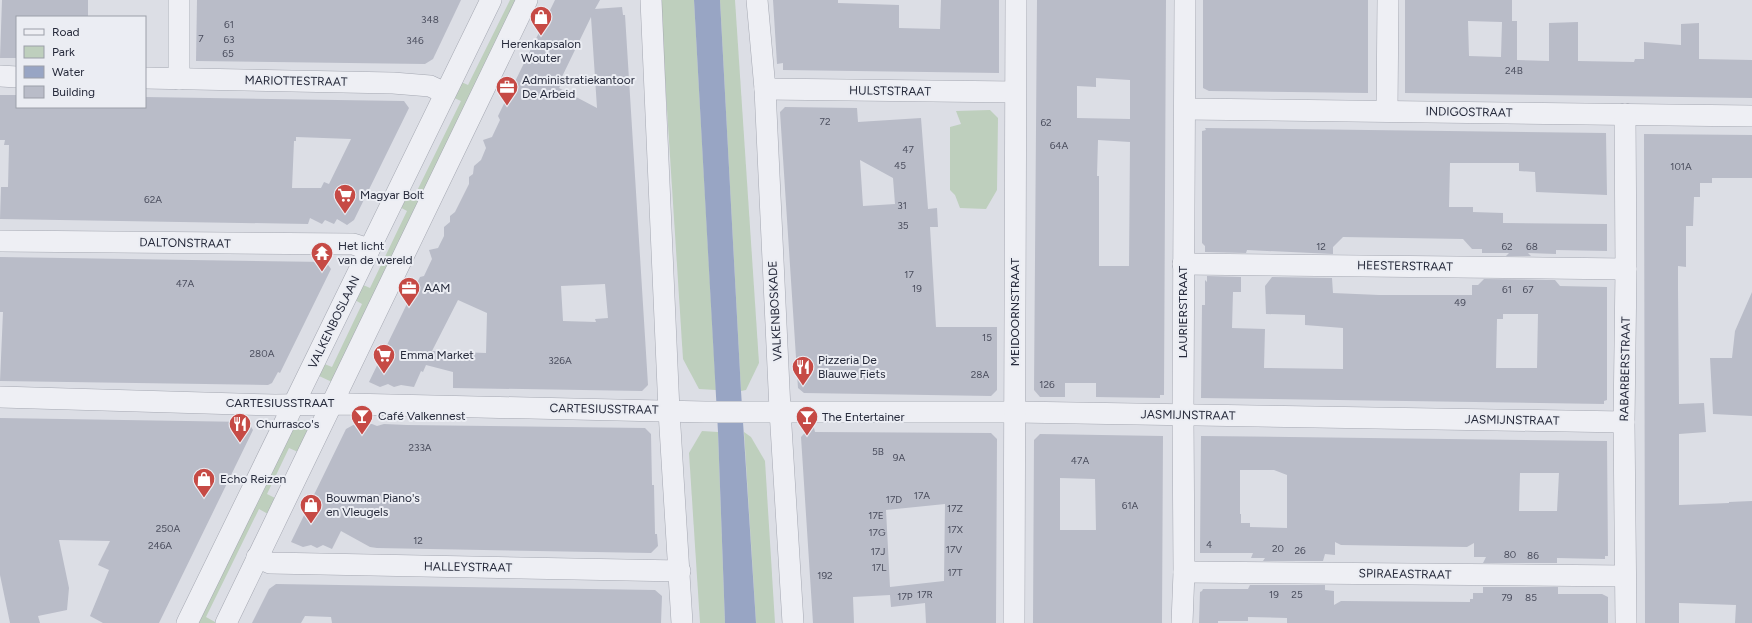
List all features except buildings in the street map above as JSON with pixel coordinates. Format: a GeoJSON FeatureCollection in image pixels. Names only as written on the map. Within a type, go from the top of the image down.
{"type":"FeatureCollection","features":[{"type":"Feature","properties":{"kind":"street"},"geometry":{"type":"LineString","coordinates":[[179,0],[179,79]]}},
{"type":"Feature","properties":{"kind":"street","name":"VALKENBOSLAAN"},"geometry":{"type":"LineString","coordinates":[[187,623],[491,0]]}},
{"type":"Feature","properties":{"kind":"street"},"geometry":{"type":"LineString","coordinates":[[226,623],[330,404],[527,0]]}},
{"type":"Feature","properties":{"kind":"street"},"geometry":{"type":"LineString","coordinates":[[651,0],[669,411],[682,623]]}},
{"type":"Feature","properties":{"kind":"street","name":"VALKENBOSKADE"},"geometry":{"type":"LineString","coordinates":[[757,0],[764,89],[780,410],[793,623]]}},
{"type":"Feature","properties":{"kind":"street","name":"MEIDOORNSTRAAT"},"geometry":{"type":"LineString","coordinates":[[1014,623],[1016,0]]}},
{"type":"Feature","properties":{"kind":"street","name":"LAURIERSTRAAT"},"geometry":{"type":"LineString","coordinates":[[1182,623],[1184,572],[1183,264],[1185,0]]}},
{"type":"Feature","properties":{"kind":"street"},"geometry":{"type":"LineString","coordinates":[[1387,111],[1388,0]]}},
{"type":"Feature","properties":{"kind":"street"},"geometry":{"type":"LineString","coordinates":[[0,76],[16,77]]}},
{"type":"Feature","properties":{"kind":"street","name":"MARIOTTESTRAAT"},"geometry":{"type":"LineString","coordinates":[[146,78],[393,83],[430,86],[445,93]]}},
{"type":"Feature","properties":{"kind":"street","name":"HULSTSTRAAT"},"geometry":{"type":"LineString","coordinates":[[764,89],[1015,92]]}},
{"type":"Feature","properties":{"kind":"street","name":"INDIGOSTRAAT"},"geometry":{"type":"LineString","coordinates":[[1185,109],[1752,116]]}},
{"type":"Feature","properties":{"kind":"street","name":"RABARBERSTRAAT"},"geometry":{"type":"LineString","coordinates":[[1625,114],[1626,269],[1624,422],[1626,623]]}},
{"type":"Feature","properties":{"kind":"street","name":"DALTONSTRAAT"},"geometry":{"type":"LineString","coordinates":[[0,241],[353,244],[369,249]]}},
{"type":"Feature","properties":{"kind":"street","name":"HEESTERSTRAAT"},"geometry":{"type":"LineString","coordinates":[[1183,264],[1626,269]]}},
{"type":"Feature","properties":{"kind":"street","name":"CARTESIUSSTRAAT"},"geometry":{"type":"LineString","coordinates":[[0,397],[294,405],[330,404],[752,412]]}},
{"type":"Feature","properties":{"kind":"street","name":"JASMIJNSTRAAT"},"geometry":{"type":"LineString","coordinates":[[752,412],[780,410],[1014,412],[1624,422]]}},
{"type":"Feature","properties":{"kind":"street","name":"HALLEYSTRAAT"},"geometry":{"type":"LineString","coordinates":[[257,557],[270,563],[680,571]]}},
{"type":"Feature","properties":{"kind":"street","name":"SPIRAEASTRAAT"},"geometry":{"type":"LineString","coordinates":[[1184,572],[1626,576]]}},
{"type":"Feature","properties":{"kind":"green space"},"geometry":{"type":"Polygon","coordinates":[[[510,0],[518,0],[332,382],[317,375],[322,363],[332,367],[362,304],[353,299],[361,284],[370,288],[407,211],[398,206],[406,191],[415,195],[461,101],[452,97],[459,81],[468,85],[510,0]]]}},
{"type":"Feature","properties":{"kind":"green space"},"geometry":{"type":"Polygon","coordinates":[[[660,0],[694,0],[716,390],[699,389],[683,359],[660,0]]]}},
{"type":"Feature","properties":{"kind":"green space"},"geometry":{"type":"Polygon","coordinates":[[[720,0],[735,0],[759,363],[746,390],[741,391],[720,0]]]}},
{"type":"Feature","properties":{"kind":"green space"},"geometry":{"type":"Polygon","coordinates":[[[990,110],[998,118],[997,190],[986,209],[960,208],[955,195],[950,190],[950,127],[961,124],[956,111],[990,110]]]}},
{"type":"Feature","properties":{"kind":"green space"},"geometry":{"type":"Polygon","coordinates":[[[299,420],[306,424],[308,429],[298,452],[289,448],[267,494],[275,498],[268,514],[259,509],[206,617],[215,623],[196,623],[294,422],[299,420]]]}},
{"type":"Feature","properties":{"kind":"green space"},"geometry":{"type":"Polygon","coordinates":[[[702,431],[718,432],[725,623],[700,623],[689,453],[702,431]]]}},
{"type":"Feature","properties":{"kind":"green space"},"geometry":{"type":"Polygon","coordinates":[[[744,432],[751,437],[765,461],[775,623],[756,623],[744,432]]]}},
{"type":"Feature","properties":{"kind":"water"},"geometry":{"type":"Polygon","coordinates":[[[694,0],[720,0],[741,391],[756,623],[725,623],[718,432],[694,0]]]}},
{"type":"Feature","properties":{"kind":"place","name":"Herenkapsalon Wouter"},"geometry":{"type":"Point","coordinates":[541,36]}},
{"type":"Feature","properties":{"kind":"place","name":"Administratiekantoor De Arbeid"},"geometry":{"type":"Point","coordinates":[507,106]}},
{"type":"Feature","properties":{"kind":"place","name":"Magyar Bolt"},"geometry":{"type":"Point","coordinates":[345,214]}},
{"type":"Feature","properties":{"kind":"place","name":"Het licht van de wereld"},"geometry":{"type":"Point","coordinates":[322,272]}},
{"type":"Feature","properties":{"kind":"place","name":"AAM"},"geometry":{"type":"Point","coordinates":[409,308]}},
{"type":"Feature","properties":{"kind":"place","name":"Emma Market"},"geometry":{"type":"Point","coordinates":[384,374]}},
{"type":"Feature","properties":{"kind":"place","name":"Pizzeria De Blauwe Fiets"},"geometry":{"type":"Point","coordinates":[803,386]}},
{"type":"Feature","properties":{"kind":"place","name":"Café Valkennest"},"geometry":{"type":"Point","coordinates":[362,436]}},
{"type":"Feature","properties":{"kind":"place","name":"The Entertainer"},"geometry":{"type":"Point","coordinates":[807,436]}},
{"type":"Feature","properties":{"kind":"place","name":"Churrasco's"},"geometry":{"type":"Point","coordinates":[240,444]}},
{"type":"Feature","properties":{"kind":"place","name":"Echo Reizen"},"geometry":{"type":"Point","coordinates":[204,498]}},
{"type":"Feature","properties":{"kind":"place","name":"Bouwman Piano's en Vleugels"},"geometry":{"type":"Point","coordinates":[311,524]}}]}
